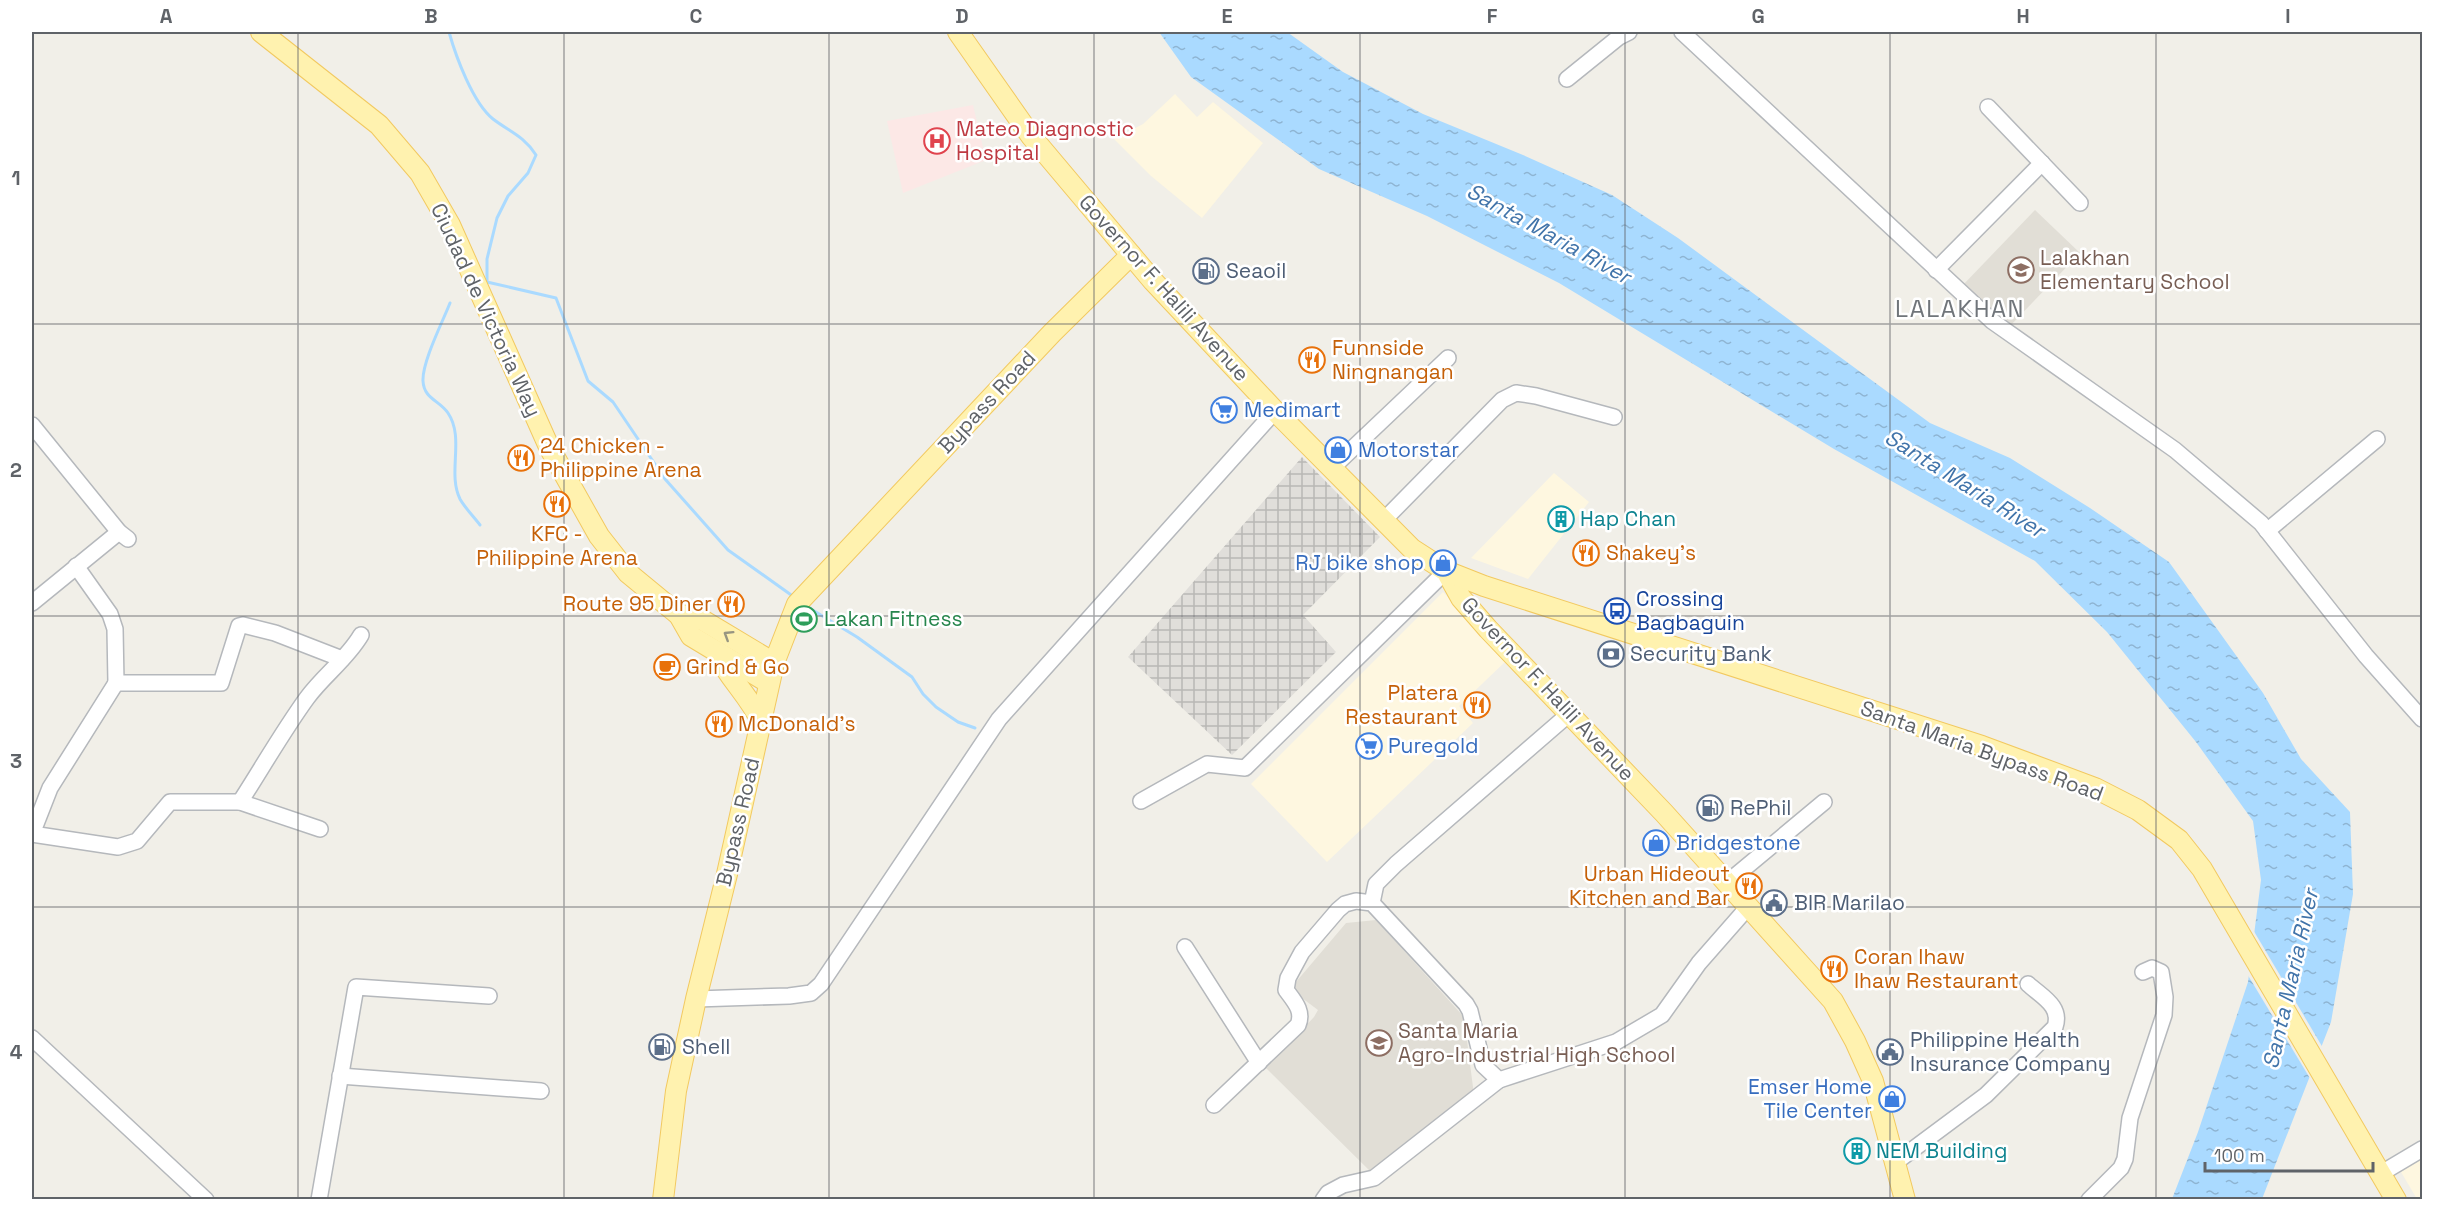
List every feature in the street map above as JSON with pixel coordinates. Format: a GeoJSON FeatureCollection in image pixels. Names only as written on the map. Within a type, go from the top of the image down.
{"type":"FeatureCollection","features":[{"type":"Feature","properties":{"kind":"main road","name":"Ciudad de Victoria Way"},"geometry":{"type":"LineString","coordinates":[[261,32],[379,125],[420,173],[450,225],[549,447],[599,536],[628,573],[679,615],[691,636],[769,684]]}},
{"type":"Feature","properties":{"kind":"main road","name":"Governor F. Halili Avenue"},"geometry":{"type":"LineString","coordinates":[[958,32],[1031,136],[1183,315],[1412,549],[1446,571],[1461,598],[1728,882],[1833,1000],[1873,1081],[1905,1200]]}},
{"type":"Feature","properties":{"kind":"main road","name":"Bypass Road"},"geometry":{"type":"LineString","coordinates":[[663,1200],[676,1091],[696,999],[727,874],[774,663],[802,598],[1052,333],[1131,255]]}},
{"type":"Feature","properties":{"kind":"main road","name":"Santa Maria Bypass Road"},"geometry":{"type":"LineString","coordinates":[[1446,571],[1484,586],[1982,746],[2095,788],[2138,810],[2179,840],[2202,869],[2396,1200]]}},
{"type":"Feature","properties":{"kind":"main road","name":"Ciudad de Victoria Way"},"geometry":{"type":"LineString","coordinates":[[679,615],[699,618],[774,663]]}},
{"type":"Feature","properties":{"kind":"main road"},"geometry":{"type":"LineString","coordinates":[[715,651],[726,672],[753,704],[761,721]]}},
{"type":"Feature","properties":{"kind":"street"},"geometry":{"type":"LineString","coordinates":[[1567,79],[1619,37],[1629,32]]}},
{"type":"Feature","properties":{"kind":"street"},"geometry":{"type":"LineString","coordinates":[[1682,32],[1992,321],[2175,450],[2261,523],[2367,656],[2422,719]]}},
{"type":"Feature","properties":{"kind":"street"},"geometry":{"type":"LineString","coordinates":[[1988,107],[2080,202]]}},
{"type":"Feature","properties":{"kind":"street"},"geometry":{"type":"LineString","coordinates":[[1936,270],[2042,163]]}},
{"type":"Feature","properties":{"kind":"street"},"geometry":{"type":"LineString","coordinates":[[1332,468],[1448,358]]}},
{"type":"Feature","properties":{"kind":"street"},"geometry":{"type":"LineString","coordinates":[[1384,520],[1502,400],[1516,393],[1536,396],[1614,417]]}},
{"type":"Feature","properties":{"kind":"street"},"geometry":{"type":"LineString","coordinates":[[696,999],[789,996],[811,993],[821,984],[999,719],[1275,411]]}},
{"type":"Feature","properties":{"kind":"street"},"geometry":{"type":"LineString","coordinates":[[32,425],[123,536],[76,566],[32,603]]}},
{"type":"Feature","properties":{"kind":"street"},"geometry":{"type":"LineString","coordinates":[[2267,531],[2377,439]]}},
{"type":"Feature","properties":{"kind":"street"},"geometry":{"type":"LineString","coordinates":[[76,566],[110,614],[115,629],[116,682],[50,789],[32,834],[118,847],[138,841],[170,802],[240,802],[320,829]]}},
{"type":"Feature","properties":{"kind":"street"},"geometry":{"type":"LineString","coordinates":[[1141,801],[1207,764],[1245,768],[1446,571]]}},
{"type":"Feature","properties":{"kind":"street"},"geometry":{"type":"LineString","coordinates":[[116,682],[221,683],[239,626],[243,625],[275,633],[342,659]]}},
{"type":"Feature","properties":{"kind":"street"},"geometry":{"type":"LineString","coordinates":[[240,802],[307,698],[352,650],[361,635]]}},
{"type":"Feature","properties":{"kind":"street"},"geometry":{"type":"LineString","coordinates":[[1372,903],[1376,884],[1396,864],[1569,714]]}},
{"type":"Feature","properties":{"kind":"street"},"geometry":{"type":"LineString","coordinates":[[1728,882],[1824,802]]}},
{"type":"Feature","properties":{"kind":"street"},"geometry":{"type":"LineString","coordinates":[[1214,1105],[1298,1025],[1301,1019],[1300,1011],[1286,990],[1288,978],[1302,952],[1345,904],[1356,901],[1372,903],[1466,1004],[1470,1011],[1483,1065],[1499,1080]]}},
{"type":"Feature","properties":{"kind":"street"},"geometry":{"type":"LineString","coordinates":[[1323,1200],[1328,1192],[1343,1185],[1374,1178],[1499,1080],[1616,1041],[1662,1015],[1699,963],[1749,906]]}},
{"type":"Feature","properties":{"kind":"street"},"geometry":{"type":"LineString","coordinates":[[1185,947],[1259,1063]]}},
{"type":"Feature","properties":{"kind":"street"},"geometry":{"type":"LineString","coordinates":[[2089,1200],[2121,1168],[2125,1159],[2130,1118],[2164,1015],[2165,997],[2161,972],[2152,968],[2143,972]]}},
{"type":"Feature","properties":{"kind":"street"},"geometry":{"type":"LineString","coordinates":[[1896,1162],[1986,1095],[2055,1027],[2058,1018],[2055,1008],[2028,984]]}},
{"type":"Feature","properties":{"kind":"street"},"geometry":{"type":"LineString","coordinates":[[319,1200],[356,987],[489,996]]}},
{"type":"Feature","properties":{"kind":"street"},"geometry":{"type":"LineString","coordinates":[[32,1038],[206,1200]]}},
{"type":"Feature","properties":{"kind":"street"},"geometry":{"type":"LineString","coordinates":[[340,1077],[540,1091]]}},
{"type":"Feature","properties":{"kind":"street"},"geometry":{"type":"LineString","coordinates":[[2380,1173],[2422,1149]]}},
{"type":"Feature","properties":{"kind":"shaded area"},"geometry":{"type":"Polygon","coordinates":[[[1175,94],[1197,117],[1213,102],[1263,143],[1202,218],[1151,176],[1114,139],[1143,124],[1175,94]]]}},
{"type":"Feature","properties":{"kind":"shaded area","name":"Mateo Diagnostic Hospital"},"geometry":{"type":"Polygon","coordinates":[[[973,105],[986,160],[903,193],[887,121],[973,105]]]}},
{"type":"Feature","properties":{"kind":"shaded area","name":"Lalakhan Elementary School"},"geometry":{"type":"Polygon","coordinates":[[[2035,210],[2080,253],[2010,326],[1962,286],[2035,210]]]}},
{"type":"Feature","properties":{"kind":"shaded area"},"geometry":{"type":"Polygon","coordinates":[[[1302,457],[1380,537],[1303,615],[1336,652],[1232,755],[1128,657],[1302,457]]]}},
{"type":"Feature","properties":{"kind":"shaded area"},"geometry":{"type":"Polygon","coordinates":[[[1554,473],[1589,502],[1528,579],[1471,558],[1554,473]]]}},
{"type":"Feature","properties":{"kind":"shaded area","name":"Puregold"},"geometry":{"type":"Polygon","coordinates":[[[1443,592],[1507,660],[1459,706],[1473,723],[1327,862],[1251,784],[1443,592]]]}},
{"type":"Feature","properties":{"kind":"shaded area","name":"Santa Maria Agro-Industrial High School"},"geometry":{"type":"Polygon","coordinates":[[[1376,920],[1464,1017],[1474,1095],[1374,1175],[1266,1068],[1318,1010],[1290,989],[1346,923],[1376,920]]]}},
{"type":"Feature","properties":{"kind":"shaded area"},"geometry":{"type":"Polygon","coordinates":[[[2422,1159],[2422,1199],[2417,1199],[2401,1172],[2422,1159]]]}},
{"type":"Feature","properties":{"kind":"water","name":"Santa Maria River"},"geometry":{"type":"Polygon","coordinates":[[[1159,32],[1287,32],[1343,72],[1423,114],[1612,195],[1678,238],[1930,423],[2010,458],[2090,508],[2169,562],[2263,693],[2301,759],[2350,812],[2353,894],[2331,1022],[2262,1199],[2172,1199],[2198,1132],[2248,982],[2261,880],[2253,821],[2196,742],[2107,632],[2035,561],[1834,449],[1559,283],[1427,216],[1319,169],[1191,77],[1159,32]]]}},
{"type":"Feature","properties":{"kind":"pier"},"geometry":{"type":"Polygon","coordinates":[[[2252,928],[2323,1048],[2311,1080],[2246,972],[2252,928]]]}},
{"type":"Feature","properties":{"kind":"waterway"},"geometry":{"type":"LineString","coordinates":[[449,32],[472,91],[486,112],[522,139],[536,155],[528,173],[508,196],[497,218],[487,259],[487,282],[556,298],[588,381],[613,402],[665,479],[728,550],[794,597]]}},
{"type":"Feature","properties":{"kind":"waterway"},"geometry":{"type":"LineString","coordinates":[[450,303],[429,353],[423,381],[426,392],[448,413],[453,423],[456,444],[456,489],[460,499],[480,525]]}},
{"type":"Feature","properties":{"kind":"waterway"},"geometry":{"type":"LineString","coordinates":[[806,606],[857,637],[912,677],[923,694],[936,707],[958,722],[975,728]]}},
{"type":"Feature","properties":{"kind":"place","name":"Mateo Diagnostic Hospital"},"geometry":{"type":"Point","coordinates":[937,141]}},
{"type":"Feature","properties":{"kind":"place","name":"Lalakhan Elementary School"},"geometry":{"type":"Point","coordinates":[2021,270]}},
{"type":"Feature","properties":{"kind":"place","name":"Seaoil"},"geometry":{"type":"Point","coordinates":[1206,271]}},
{"type":"Feature","properties":{"kind":"place","name":"Funnside Ningnangan"},"geometry":{"type":"Point","coordinates":[1312,360]}},
{"type":"Feature","properties":{"kind":"place","name":"Medimart"},"geometry":{"type":"Point","coordinates":[1224,410]}},
{"type":"Feature","properties":{"kind":"place","name":"Motorstar"},"geometry":{"type":"Point","coordinates":[1338,450]}},
{"type":"Feature","properties":{"kind":"place","name":"24 Chicken - Philippine Arena"},"geometry":{"type":"Point","coordinates":[521,458]}},
{"type":"Feature","properties":{"kind":"place","name":"KFC - Philippine Arena"},"geometry":{"type":"Point","coordinates":[557,504]}},
{"type":"Feature","properties":{"kind":"place","name":"Hap Chan"},"geometry":{"type":"Point","coordinates":[1561,519]}},
{"type":"Feature","properties":{"kind":"place","name":"Shakey's"},"geometry":{"type":"Point","coordinates":[1586,553]}},
{"type":"Feature","properties":{"kind":"place","name":"RJ bike shop"},"geometry":{"type":"Point","coordinates":[1443,563]}},
{"type":"Feature","properties":{"kind":"place","name":"Route 95 Diner"},"geometry":{"type":"Point","coordinates":[731,604]}},
{"type":"Feature","properties":{"kind":"place","name":"Crossing Bagbaguin"},"geometry":{"type":"Point","coordinates":[1617,611]}},
{"type":"Feature","properties":{"kind":"place","name":"Lakan Fitness"},"geometry":{"type":"Point","coordinates":[804,619]}},
{"type":"Feature","properties":{"kind":"place","name":"Security Bank"},"geometry":{"type":"Point","coordinates":[1611,654]}},
{"type":"Feature","properties":{"kind":"place","name":"Grind & Go"},"geometry":{"type":"Point","coordinates":[667,667]}},
{"type":"Feature","properties":{"kind":"place","name":"Platera Restaurant"},"geometry":{"type":"Point","coordinates":[1477,705]}},
{"type":"Feature","properties":{"kind":"place","name":"McDonald's"},"geometry":{"type":"Point","coordinates":[719,724]}},
{"type":"Feature","properties":{"kind":"place","name":"Puregold"},"geometry":{"type":"Point","coordinates":[1369,746]}},
{"type":"Feature","properties":{"kind":"place","name":"RePhil"},"geometry":{"type":"Point","coordinates":[1710,808]}},
{"type":"Feature","properties":{"kind":"place","name":"Bridgestone"},"geometry":{"type":"Point","coordinates":[1656,843]}},
{"type":"Feature","properties":{"kind":"place","name":"Urban Hideout Kitchen and Bar"},"geometry":{"type":"Point","coordinates":[1749,886]}},
{"type":"Feature","properties":{"kind":"place","name":"BIR Marilao"},"geometry":{"type":"Point","coordinates":[1774,903]}},
{"type":"Feature","properties":{"kind":"place","name":"Coran Ihaw Ihaw Restaurant"},"geometry":{"type":"Point","coordinates":[1834,969]}},
{"type":"Feature","properties":{"kind":"place","name":"Santa Maria Agro-Industrial High School"},"geometry":{"type":"Point","coordinates":[1379,1043]}},
{"type":"Feature","properties":{"kind":"place","name":"Shell"},"geometry":{"type":"Point","coordinates":[662,1047]}},
{"type":"Feature","properties":{"kind":"place","name":"Philippine Health Insurance Company"},"geometry":{"type":"Point","coordinates":[1890,1052]}},
{"type":"Feature","properties":{"kind":"place","name":"Emser Home Tile Center"},"geometry":{"type":"Point","coordinates":[1892,1099]}},
{"type":"Feature","properties":{"kind":"place","name":"NEM Building"},"geometry":{"type":"Point","coordinates":[1857,1151]}},
{"type":"Feature","properties":{"kind":"district","name":"LALAKHAN"},"geometry":{"type":"Point","coordinates":[1960,309]}}]}
